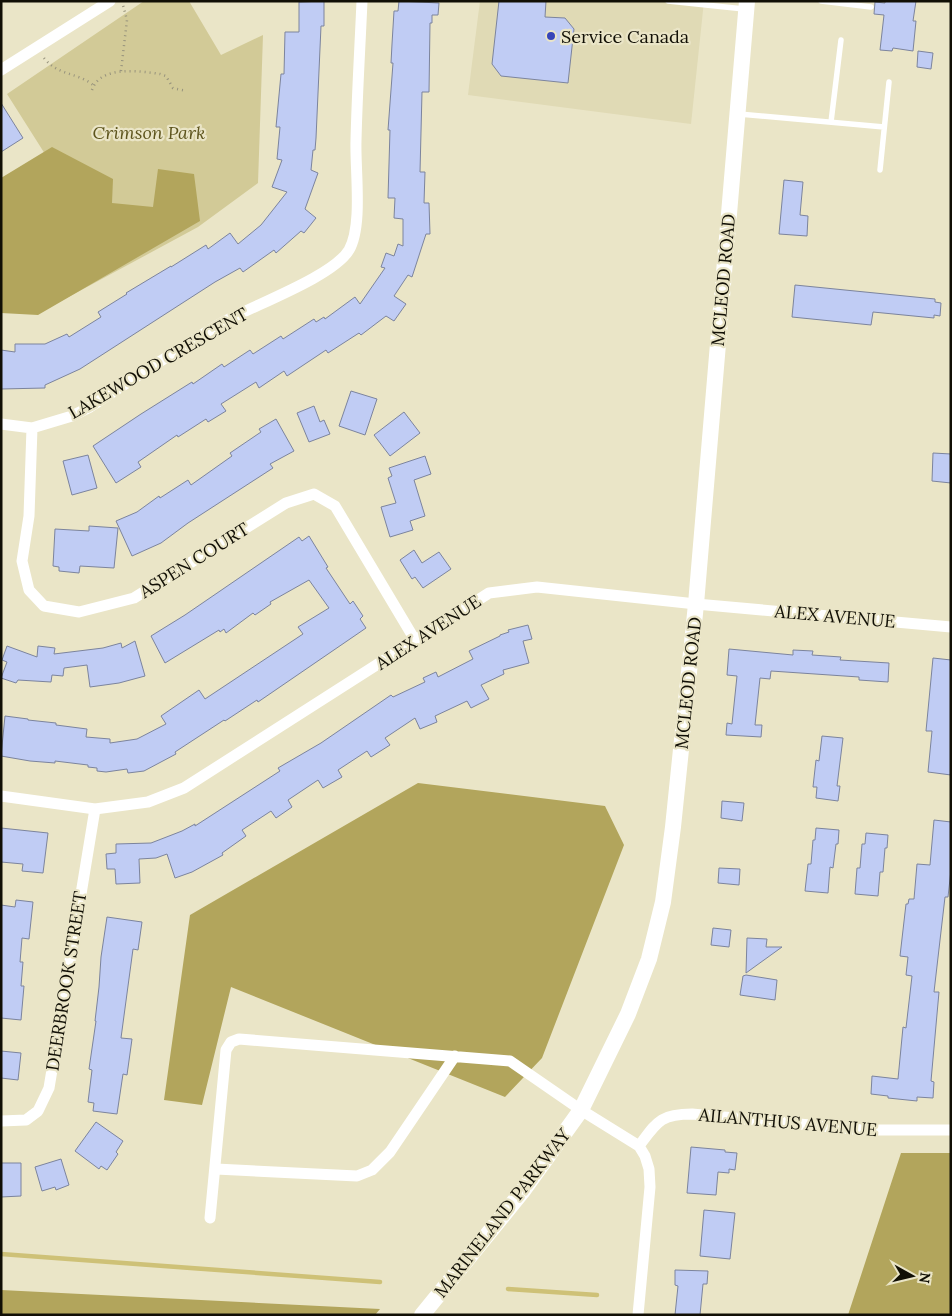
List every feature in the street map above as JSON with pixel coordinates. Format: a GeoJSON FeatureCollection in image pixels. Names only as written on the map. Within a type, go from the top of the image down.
{"type":"FeatureCollection","features":[{"type":"Feature","properties":{"kind":"main road","name":"MCLEOD ROAD"},"geometry":{"type":"LineString","coordinates":[[580,1110],[628,1014],[649,959],[662,902],[673,827],[696,604],[747,5]]}},
{"type":"Feature","properties":{"kind":"main road","name":"MARINELAND PARKWAY"},"geometry":{"type":"LineString","coordinates":[[422,1315],[522,1192],[580,1110]]}},
{"type":"Feature","properties":{"kind":"street"},"geometry":{"type":"LineString","coordinates":[[1,70],[37,49],[110,1]]}},
{"type":"Feature","properties":{"kind":"street","name":"LAKEWOOD CRESCENT"},"geometry":{"type":"LineString","coordinates":[[1,424],[32,428],[72,416],[90,407],[220,324],[315,277],[337,263],[349,250],[355,231],[356,213],[356,143],[362,1]]}},
{"type":"Feature","properties":{"kind":"street","name":"ASPEN COURT"},"geometry":{"type":"LineString","coordinates":[[32,428],[29,516],[22,562],[28,590],[44,606],[80,612],[134,598],[286,503],[314,494],[335,506],[415,640]]}},
{"type":"Feature","properties":{"kind":"street","name":"ALEX AVENUE"},"geometry":{"type":"LineString","coordinates":[[1,796],[95,809],[148,802],[184,788],[489,593],[537,587],[696,604],[951,626]]}},
{"type":"Feature","properties":{"kind":"street","name":"DEERBROOK STREET"},"geometry":{"type":"LineString","coordinates":[[1,1121],[26,1120],[38,1111],[49,1088],[95,809]]}},
{"type":"Feature","properties":{"kind":"street"},"geometry":{"type":"LineString","coordinates":[[210,1218],[226,1050],[231,1042],[239,1039],[510,1061],[580,1110],[639,1146],[645,1156],[649,1169],[650,1187],[638,1315]]}},
{"type":"Feature","properties":{"kind":"street"},"geometry":{"type":"LineString","coordinates":[[216,1169],[357,1176],[372,1170],[390,1152],[456,1056]]}},
{"type":"Feature","properties":{"kind":"street","name":"AILANTHUS AVENUE"},"geometry":{"type":"LineString","coordinates":[[639,1146],[656,1123],[673,1114],[692,1114],[864,1130],[951,1130]]}},
{"type":"Feature","properties":{"kind":"lane"},"geometry":{"type":"LineString","coordinates":[[668,1],[747,5]]}},
{"type":"Feature","properties":{"kind":"lane"},"geometry":{"type":"LineString","coordinates":[[821,1],[871,7]]}},
{"type":"Feature","properties":{"kind":"lane"},"geometry":{"type":"LineString","coordinates":[[831,122],[840,40]]}},
{"type":"Feature","properties":{"kind":"lane"},"geometry":{"type":"LineString","coordinates":[[880,170],[889,82]]}},
{"type":"Feature","properties":{"kind":"lane"},"geometry":{"type":"LineString","coordinates":[[737,114],[884,127]]}},
{"type":"Feature","properties":{"kind":"path"},"geometry":{"type":"LineString","coordinates":[[121,71],[127,20],[122,1]]}},
{"type":"Feature","properties":{"kind":"path"},"geometry":{"type":"LineString","coordinates":[[37,49],[53,68],[85,78],[94,85]]}},
{"type":"Feature","properties":{"kind":"path"},"geometry":{"type":"LineString","coordinates":[[92,90],[94,85],[111,73],[121,71],[160,74],[166,76],[173,88],[186,91]]}},
{"type":"Feature","properties":{"kind":"shaded area"},"geometry":{"type":"Polygon","coordinates":[[[480,1],[704,1],[691,124],[468,95],[480,1]]]}},
{"type":"Feature","properties":{"kind":"shaded area"},"geometry":{"type":"Polygon","coordinates":[[[52,147],[113,179],[112,203],[153,207],[158,169],[194,174],[200,221],[38,315],[1,313],[1,178],[52,147]]]}},
{"type":"Feature","properties":{"kind":"shaded area"},"geometry":{"type":"Polygon","coordinates":[[[418,783],[605,806],[624,845],[542,1058],[505,1097],[231,987],[202,1105],[164,1100],[190,915],[418,783]]]}},
{"type":"Feature","properties":{"kind":"shaded area"},"geometry":{"type":"Polygon","coordinates":[[[901,1153],[951,1153],[951,1315],[848,1315],[901,1153]]]}},
{"type":"Feature","properties":{"kind":"shaded area"},"geometry":{"type":"Polygon","coordinates":[[[1,1290],[380,1309],[375,1315],[1,1315],[1,1290]]]}},
{"type":"Feature","properties":{"kind":"green space","name":"Crimson Park"},"geometry":{"type":"Polygon","coordinates":[[[144,1],[189,1],[221,55],[263,35],[258,183],[198,227],[37,314],[1,185],[45,154],[7,94],[144,1]]]}},
{"type":"Feature","properties":{"kind":"building"},"geometry":{"type":"Polygon","coordinates":[[[324,1],[324,26],[321,26],[316,138],[311,170],[318,173],[305,209],[316,218],[304,233],[301,231],[276,253],[274,250],[243,272],[240,268],[215,282],[80,369],[45,385],[45,388],[1,389],[1,350],[15,352],[15,344],[45,344],[67,334],[69,337],[101,317],[98,312],[126,293],[206,245],[208,249],[230,233],[238,244],[261,225],[287,192],[272,187],[282,160],[277,159],[280,127],[276,127],[281,74],[284,74],[285,32],[299,32],[299,2],[324,1]]]}},
{"type":"Feature","properties":{"kind":"building"},"geometry":{"type":"Polygon","coordinates":[[[399,1],[439,3],[438,15],[432,15],[432,23],[430,23],[429,92],[422,92],[420,172],[425,172],[424,203],[429,203],[430,234],[426,234],[412,277],[408,275],[394,296],[406,304],[394,321],[386,316],[361,335],[359,333],[328,353],[326,350],[287,376],[284,371],[259,388],[256,382],[221,404],[226,411],[208,422],[206,419],[178,437],[177,435],[138,462],[141,467],[116,483],[93,446],[222,364],[224,367],[250,350],[253,354],[281,336],[283,339],[314,319],[316,322],[324,317],[325,319],[355,297],[360,304],[385,268],[381,267],[386,253],[394,256],[398,244],[403,246],[403,219],[394,218],[395,198],[388,198],[390,130],[388,130],[393,63],[391,63],[392,44],[394,11],[398,11],[399,1]]]}},
{"type":"Feature","properties":{"kind":"building"},"geometry":{"type":"Polygon","coordinates":[[[499,1],[546,1],[545,17],[565,18],[574,29],[568,83],[501,76],[492,64],[499,1]]]}},
{"type":"Feature","properties":{"kind":"building"},"geometry":{"type":"Polygon","coordinates":[[[885,1],[916,1],[913,21],[916,21],[913,51],[893,48],[892,51],[880,50],[884,15],[874,14],[875,2],[885,3],[885,1]]]}},
{"type":"Feature","properties":{"kind":"building"},"geometry":{"type":"Polygon","coordinates":[[[918,51],[933,53],[931,69],[917,67],[918,51]]]}},
{"type":"Feature","properties":{"kind":"building"},"geometry":{"type":"Polygon","coordinates":[[[1,103],[23,138],[1,152],[1,103]]]}},
{"type":"Feature","properties":{"kind":"building"},"geometry":{"type":"Polygon","coordinates":[[[784,180],[803,182],[800,215],[808,216],[807,236],[779,234],[784,180]]]}},
{"type":"Feature","properties":{"kind":"building"},"geometry":{"type":"Polygon","coordinates":[[[795,285],[935,299],[935,302],[941,303],[940,316],[934,315],[934,318],[873,312],[871,325],[792,317],[795,285]]]}},
{"type":"Feature","properties":{"kind":"building"},"geometry":{"type":"Polygon","coordinates":[[[351,391],[377,399],[365,435],[339,426],[351,391]]]}},
{"type":"Feature","properties":{"kind":"building"},"geometry":{"type":"Polygon","coordinates":[[[314,406],[320,422],[324,420],[330,434],[309,442],[297,413],[314,406]]]}},
{"type":"Feature","properties":{"kind":"building"},"geometry":{"type":"Polygon","coordinates":[[[404,412],[420,433],[390,456],[374,435],[404,412]]]}},
{"type":"Feature","properties":{"kind":"building"},"geometry":{"type":"Polygon","coordinates":[[[276,419],[294,451],[270,464],[273,468],[188,523],[161,543],[132,556],[116,521],[137,512],[159,496],[160,498],[188,480],[191,485],[232,456],[230,453],[261,432],[259,429],[276,419]]]}},
{"type":"Feature","properties":{"kind":"building"},"geometry":{"type":"Polygon","coordinates":[[[933,453],[951,454],[951,483],[932,481],[933,453]]]}},
{"type":"Feature","properties":{"kind":"building"},"geometry":{"type":"Polygon","coordinates":[[[88,455],[97,488],[72,495],[63,461],[88,455]]]}},
{"type":"Feature","properties":{"kind":"building"},"geometry":{"type":"Polygon","coordinates":[[[425,456],[431,474],[414,480],[425,516],[410,521],[413,530],[390,537],[381,507],[396,503],[388,478],[392,476],[389,468],[425,456]]]}},
{"type":"Feature","properties":{"kind":"building"},"geometry":{"type":"Polygon","coordinates":[[[89,526],[118,528],[114,568],[80,566],[79,573],[59,571],[59,567],[53,566],[55,529],[89,531],[89,526]]]}},
{"type":"Feature","properties":{"kind":"building"},"geometry":{"type":"Polygon","coordinates":[[[309,536],[328,567],[326,568],[350,604],[353,601],[363,616],[360,619],[366,628],[258,702],[257,700],[175,752],[176,754],[144,771],[128,773],[127,769],[106,772],[97,771],[97,768],[88,767],[88,765],[55,761],[55,763],[30,761],[1,756],[5,716],[87,729],[86,737],[110,739],[110,743],[137,739],[166,724],[161,716],[199,690],[205,699],[303,634],[298,627],[329,608],[309,580],[270,602],[271,604],[255,615],[253,613],[226,633],[224,629],[220,632],[219,630],[165,663],[151,636],[299,537],[302,541],[309,536]]]}},
{"type":"Feature","properties":{"kind":"building"},"geometry":{"type":"Polygon","coordinates":[[[414,550],[422,563],[439,552],[451,569],[423,588],[415,577],[412,579],[400,560],[414,550]]]}},
{"type":"Feature","properties":{"kind":"building"},"geometry":{"type":"Polygon","coordinates":[[[528,625],[532,639],[523,641],[529,663],[503,670],[504,674],[481,685],[489,699],[471,708],[467,701],[435,716],[437,722],[420,729],[415,718],[385,738],[390,745],[371,757],[367,751],[338,770],[342,777],[323,788],[318,780],[288,800],[292,807],[276,818],[271,811],[242,830],[246,836],[222,853],[223,855],[192,872],[175,878],[167,854],[156,858],[139,859],[140,883],[116,884],[115,869],[107,869],[106,854],[116,853],[116,844],[151,843],[195,824],[195,826],[280,771],[278,768],[321,743],[391,695],[393,697],[425,682],[423,678],[436,672],[438,677],[473,659],[469,651],[509,632],[508,630],[528,625]]]}},
{"type":"Feature","properties":{"kind":"building"},"geometry":{"type":"Polygon","coordinates":[[[135,641],[145,676],[119,683],[90,687],[87,665],[64,668],[63,676],[52,675],[51,682],[18,680],[16,683],[1,678],[7,662],[2,660],[7,646],[37,657],[38,646],[55,648],[54,654],[103,648],[121,643],[122,648],[135,641]]]}},
{"type":"Feature","properties":{"kind":"building"},"geometry":{"type":"Polygon","coordinates":[[[729,649],[793,655],[793,650],[813,651],[812,655],[841,657],[840,660],[889,663],[888,682],[859,680],[859,677],[771,671],[770,679],[760,678],[755,725],[762,725],[761,737],[726,735],[727,723],[732,724],[737,676],[727,675],[729,649]]]}},
{"type":"Feature","properties":{"kind":"building"},"geometry":{"type":"Polygon","coordinates":[[[933,658],[951,660],[951,775],[928,772],[932,731],[926,731],[933,658]]]}},
{"type":"Feature","properties":{"kind":"building"},"geometry":{"type":"Polygon","coordinates":[[[822,736],[843,738],[837,786],[840,786],[838,801],[816,798],[817,787],[813,787],[816,760],[819,761],[822,736]]]}},
{"type":"Feature","properties":{"kind":"building"},"geometry":{"type":"Polygon","coordinates":[[[722,801],[744,803],[742,821],[721,818],[722,801]]]}},
{"type":"Feature","properties":{"kind":"building"},"geometry":{"type":"Polygon","coordinates":[[[934,820],[951,822],[951,870],[948,897],[945,897],[934,992],[939,992],[931,1081],[934,1082],[933,1098],[917,1097],[917,1101],[888,1098],[888,1096],[871,1094],[872,1076],[898,1079],[903,1027],[906,1028],[912,976],[906,975],[908,957],[900,956],[906,904],[908,904],[909,899],[914,899],[917,864],[930,865],[934,820]]]}},
{"type":"Feature","properties":{"kind":"building"},"geometry":{"type":"Polygon","coordinates":[[[1,828],[48,833],[43,873],[22,871],[23,864],[1,862],[1,828]]]}},
{"type":"Feature","properties":{"kind":"building"},"geometry":{"type":"Polygon","coordinates":[[[816,828],[839,830],[833,868],[830,867],[828,893],[805,891],[808,864],[811,864],[816,828]]]}},
{"type":"Feature","properties":{"kind":"building"},"geometry":{"type":"Polygon","coordinates":[[[866,833],[888,835],[883,872],[880,872],[878,896],[855,894],[857,868],[860,868],[862,844],[865,844],[866,833]]]}},
{"type":"Feature","properties":{"kind":"building"},"geometry":{"type":"Polygon","coordinates":[[[719,868],[740,869],[739,885],[718,883],[719,868]]]}},
{"type":"Feature","properties":{"kind":"building"},"geometry":{"type":"Polygon","coordinates":[[[16,900],[33,902],[29,939],[22,938],[21,986],[24,986],[21,1020],[1,1018],[1,905],[15,907],[16,900]]]}},
{"type":"Feature","properties":{"kind":"building"},"geometry":{"type":"Polygon","coordinates":[[[107,917],[142,922],[138,950],[133,949],[121,1038],[132,1039],[127,1075],[123,1074],[117,1114],[93,1111],[94,1103],[88,1102],[92,1070],[89,1069],[107,917]]]}},
{"type":"Feature","properties":{"kind":"building"},"geometry":{"type":"Polygon","coordinates":[[[713,928],[731,930],[729,947],[711,945],[713,928]]]}},
{"type":"Feature","properties":{"kind":"building"},"geometry":{"type":"Polygon","coordinates":[[[747,938],[767,939],[766,947],[782,947],[746,973],[747,938]]]}},
{"type":"Feature","properties":{"kind":"building"},"geometry":{"type":"Polygon","coordinates":[[[743,976],[777,980],[775,1000],[740,995],[743,976]]]}},
{"type":"Feature","properties":{"kind":"building"},"geometry":{"type":"Polygon","coordinates":[[[1,1051],[21,1053],[18,1080],[1,1078],[1,1051]]]}},
{"type":"Feature","properties":{"kind":"building"},"geometry":{"type":"Polygon","coordinates":[[[96,1122],[123,1141],[116,1152],[118,1154],[107,1170],[101,1166],[99,1169],[75,1151],[96,1122]]]}},
{"type":"Feature","properties":{"kind":"building"},"geometry":{"type":"Polygon","coordinates":[[[691,1147],[737,1153],[735,1170],[729,1169],[729,1173],[718,1172],[716,1195],[687,1193],[691,1147]]]}},
{"type":"Feature","properties":{"kind":"building"},"geometry":{"type":"Polygon","coordinates":[[[61,1159],[69,1185],[56,1190],[55,1187],[42,1191],[35,1167],[61,1159]]]}},
{"type":"Feature","properties":{"kind":"building"},"geometry":{"type":"Polygon","coordinates":[[[1,1163],[21,1163],[21,1196],[1,1197],[1,1163]]]}},
{"type":"Feature","properties":{"kind":"building"},"geometry":{"type":"Polygon","coordinates":[[[704,1210],[735,1213],[730,1259],[700,1256],[704,1210]]]}},
{"type":"Feature","properties":{"kind":"building"},"geometry":{"type":"Polygon","coordinates":[[[675,1270],[708,1271],[707,1284],[703,1284],[700,1315],[675,1315],[678,1286],[675,1285],[675,1270]]]}},
{"type":"Feature","properties":{"kind":"waterway"},"geometry":{"type":"LineString","coordinates":[[1,1254],[380,1282]]}},
{"type":"Feature","properties":{"kind":"waterway"},"geometry":{"type":"LineString","coordinates":[[508,1289],[597,1295]]}},
{"type":"Feature","properties":{"kind":"place","name":"Service Canada"},"geometry":{"type":"Point","coordinates":[551,36]}}]}
